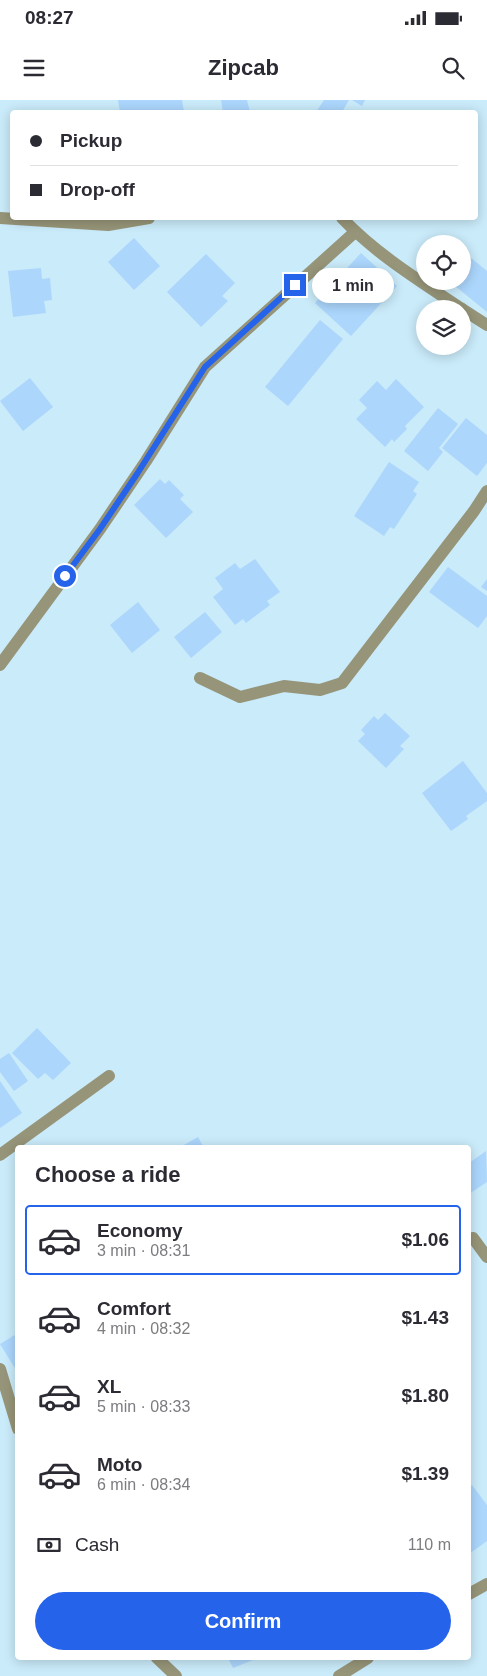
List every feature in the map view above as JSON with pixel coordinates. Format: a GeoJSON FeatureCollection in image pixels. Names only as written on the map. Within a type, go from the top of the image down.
{"type":"FeatureCollection","features":[{"type":"Feature","properties":{"kind":"street"},"geometry":{"type":"LineString","coordinates":[[27,220],[108,226],[138,220]]}},
{"type":"Feature","properties":{"kind":"street"},"geometry":{"type":"LineString","coordinates":[[344,220],[355,232],[403,270],[448,300]]}},
{"type":"Feature","properties":{"kind":"street"},"geometry":{"type":"LineString","coordinates":[[0,665],[100,529],[205,367],[355,232]]}},
{"type":"Feature","properties":{"kind":"street"},"geometry":{"type":"LineString","coordinates":[[471,315],[487,325]]}},
{"type":"Feature","properties":{"kind":"street"},"geometry":{"type":"LineString","coordinates":[[200,678],[240,697],[284,686],[320,690],[342,683],[474,511],[487,490]]}},
{"type":"Feature","properties":{"kind":"street"},"geometry":{"type":"LineString","coordinates":[[0,1155],[109,1076]]}},
{"type":"Feature","properties":{"kind":"street"},"geometry":{"type":"LineString","coordinates":[[473,1238],[487,1256]]}},
{"type":"Feature","properties":{"kind":"street"},"geometry":{"type":"LineString","coordinates":[[0,1368],[15,1419]]}},
{"type":"Feature","properties":{"kind":"street"},"geometry":{"type":"LineString","coordinates":[[471,1593],[487,1584]]}},
{"type":"Feature","properties":{"kind":"street"},"geometry":{"type":"LineString","coordinates":[[159,1660],[176,1676]]}},
{"type":"Feature","properties":{"kind":"street"},"geometry":{"type":"LineString","coordinates":[[339,1676],[365,1660]]}},
{"type":"Feature","properties":{"kind":"building"},"geometry":{"type":"Polygon","coordinates":[[[118,100],[182,100],[184,110],[120,110],[118,100]]]}},
{"type":"Feature","properties":{"kind":"building"},"geometry":{"type":"Polygon","coordinates":[[[221,100],[247,100],[250,110],[223,110],[221,100]]]}},
{"type":"Feature","properties":{"kind":"building"},"geometry":{"type":"Polygon","coordinates":[[[324,100],[349,100],[343,110],[317,110],[324,100]]]}},
{"type":"Feature","properties":{"kind":"building"},"geometry":{"type":"Polygon","coordinates":[[[352,100],[365,100],[362,106],[352,100]]]}},
{"type":"Feature","properties":{"kind":"building"},"geometry":{"type":"Polygon","coordinates":[[[134,238],[160,266],[134,290],[108,262],[134,238]]]}},
{"type":"Feature","properties":{"kind":"building"},"geometry":{"type":"Polygon","coordinates":[[[361,253],[397,286],[351,336],[315,303],[361,253]]]}},
{"type":"Feature","properties":{"kind":"building"},"geometry":{"type":"Polygon","coordinates":[[[206,254],[235,283],[222,296],[228,301],[201,327],[167,292],[206,254]]]}},
{"type":"Feature","properties":{"kind":"building"},"geometry":{"type":"Polygon","coordinates":[[[471,258],[487,271],[487,312],[460,290],[471,290],[471,258]]]}},
{"type":"Feature","properties":{"kind":"building"},"geometry":{"type":"Polygon","coordinates":[[[41,268],[42,279],[50,278],[52,300],[44,301],[46,313],[13,317],[8,271],[41,268]]]}},
{"type":"Feature","properties":{"kind":"building"},"geometry":{"type":"Polygon","coordinates":[[[320,320],[343,339],[288,406],[265,387],[320,320]]]}},
{"type":"Feature","properties":{"kind":"building"},"geometry":{"type":"Polygon","coordinates":[[[30,378],[53,407],[23,431],[0,401],[30,378]]]}},
{"type":"Feature","properties":{"kind":"building"},"geometry":{"type":"Polygon","coordinates":[[[396,379],[424,407],[405,426],[407,429],[394,442],[392,439],[385,447],[356,419],[367,408],[359,400],[377,381],[386,390],[396,379]]]}},
{"type":"Feature","properties":{"kind":"building"},"geometry":{"type":"Polygon","coordinates":[[[438,408],[458,424],[439,448],[443,452],[428,471],[404,451],[438,408]]]}},
{"type":"Feature","properties":{"kind":"building"},"geometry":{"type":"Polygon","coordinates":[[[466,418],[487,435],[487,463],[477,476],[442,448],[466,418]]]}},
{"type":"Feature","properties":{"kind":"building"},"geometry":{"type":"Polygon","coordinates":[[[389,462],[419,482],[413,491],[417,494],[394,529],[390,527],[384,536],[354,516],[389,462]]]}},
{"type":"Feature","properties":{"kind":"building"},"geometry":{"type":"Polygon","coordinates":[[[160,479],[165,484],[169,480],[184,495],[180,499],[193,512],[166,538],[134,505],[160,479]]]}},
{"type":"Feature","properties":{"kind":"building"},"geometry":{"type":"Polygon","coordinates":[[[255,559],[280,592],[267,601],[270,605],[246,623],[243,619],[235,625],[213,597],[223,589],[215,578],[235,563],[240,569],[255,559]]]}},
{"type":"Feature","properties":{"kind":"building"},"geometry":{"type":"Polygon","coordinates":[[[448,567],[487,596],[487,616],[478,628],[429,592],[448,567]]]}},
{"type":"Feature","properties":{"kind":"building"},"geometry":{"type":"Polygon","coordinates":[[[487,579],[487,591],[481,587],[487,579]]]}},
{"type":"Feature","properties":{"kind":"building"},"geometry":{"type":"Polygon","coordinates":[[[138,602],[160,630],[132,653],[110,625],[138,602]]]}},
{"type":"Feature","properties":{"kind":"building"},"geometry":{"type":"Polygon","coordinates":[[[205,612],[222,632],[191,658],[174,637],[205,612]]]}},
{"type":"Feature","properties":{"kind":"building"},"geometry":{"type":"Polygon","coordinates":[[[385,713],[410,736],[400,746],[404,749],[386,768],[358,741],[365,734],[361,730],[374,716],[378,720],[385,713]]]}},
{"type":"Feature","properties":{"kind":"building"},"geometry":{"type":"Polygon","coordinates":[[[463,761],[487,793],[487,801],[466,816],[468,819],[451,831],[422,793],[463,761]]]}},
{"type":"Feature","properties":{"kind":"building"},"geometry":{"type":"Polygon","coordinates":[[[37,1028],[71,1063],[53,1080],[45,1073],[38,1079],[12,1053],[37,1028]]]}},
{"type":"Feature","properties":{"kind":"building"},"geometry":{"type":"Polygon","coordinates":[[[9,1053],[28,1081],[14,1091],[0,1072],[0,1059],[9,1053]]]}},
{"type":"Feature","properties":{"kind":"building"},"geometry":{"type":"Polygon","coordinates":[[[0,1081],[22,1113],[0,1128],[0,1081]]]}},
{"type":"Feature","properties":{"kind":"building"},"geometry":{"type":"Polygon","coordinates":[[[198,1137],[202,1145],[184,1145],[198,1137]]]}},
{"type":"Feature","properties":{"kind":"building"},"geometry":{"type":"Polygon","coordinates":[[[486,1151],[487,1182],[471,1193],[471,1162],[486,1151]]]}},
{"type":"Feature","properties":{"kind":"building"},"geometry":{"type":"Polygon","coordinates":[[[15,1335],[15,1368],[0,1344],[15,1335]]]}},
{"type":"Feature","properties":{"kind":"building"},"geometry":{"type":"Polygon","coordinates":[[[471,1486],[487,1505],[487,1541],[471,1553],[471,1486]]]}},
{"type":"Feature","properties":{"kind":"building"},"geometry":{"type":"Polygon","coordinates":[[[229,1660],[253,1660],[233,1668],[229,1660]]]}},
{"type":"Feature","properties":{"kind":"route"},"geometry":{"type":"LineString","coordinates":[[65,576],[137,474],[205,367],[295,285]]}}]}
